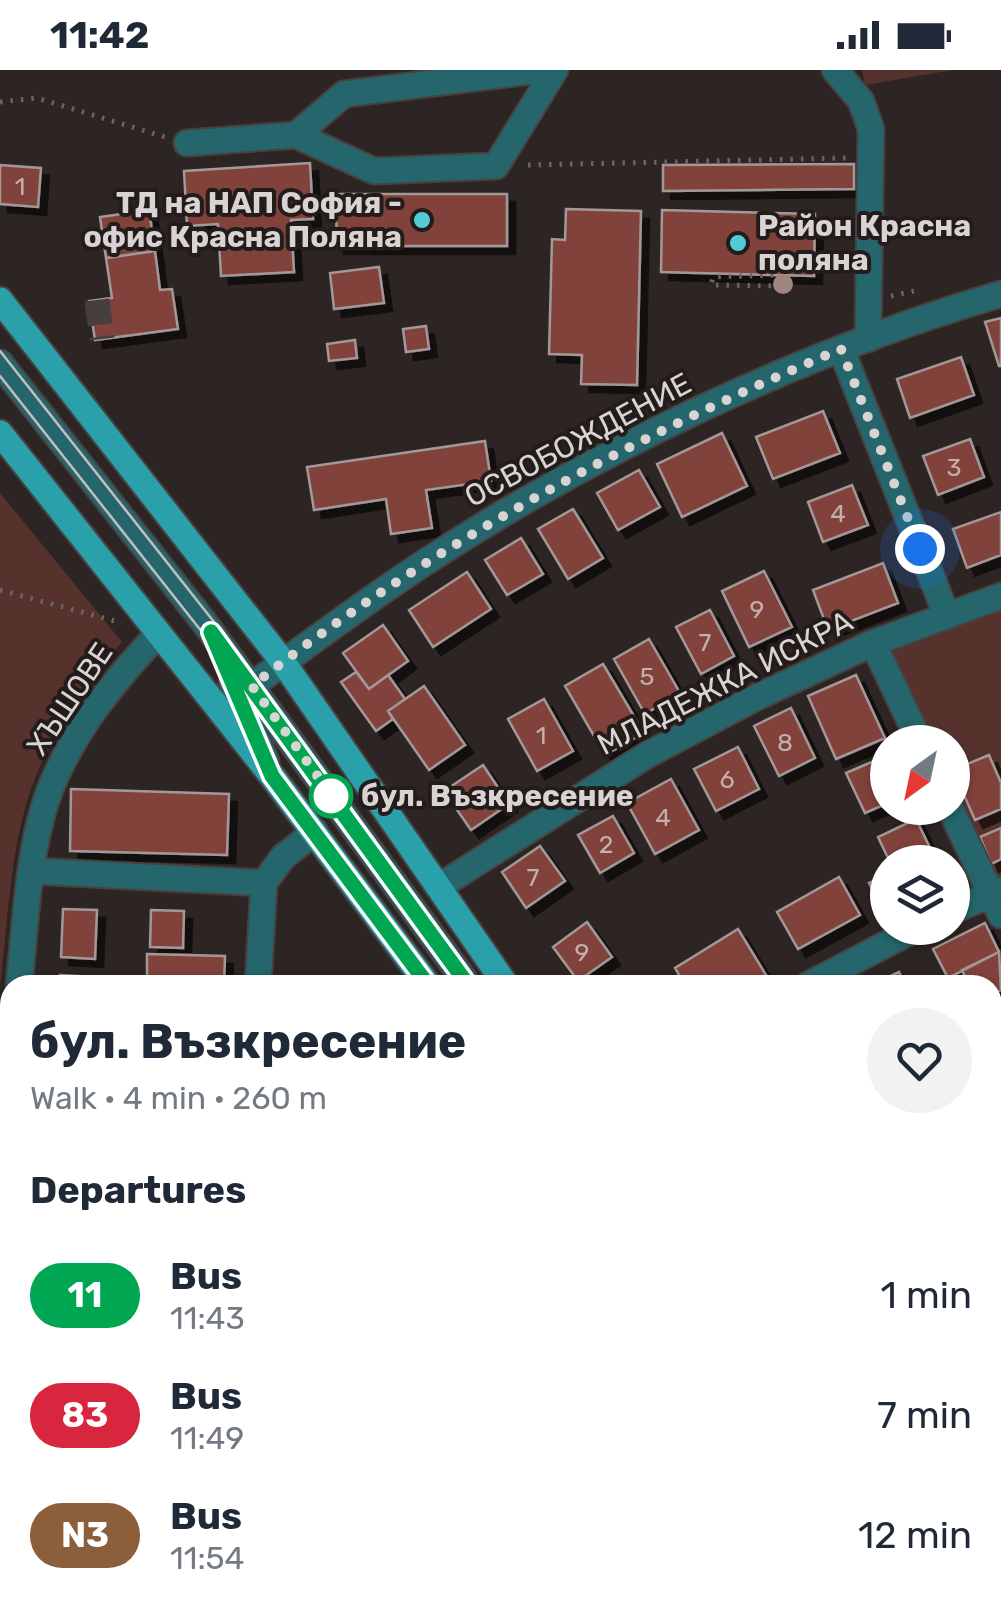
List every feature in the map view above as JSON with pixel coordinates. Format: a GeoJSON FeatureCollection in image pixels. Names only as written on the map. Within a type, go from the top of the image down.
{"type":"FeatureCollection","features":[{"type":"Feature","properties":{"kind":"main road"},"geometry":{"type":"LineString","coordinates":[[0,300],[283,662],[499,975]]}},
{"type":"Feature","properties":{"kind":"main road"},"geometry":{"type":"LineString","coordinates":[[0,433],[159,633],[236,697],[272,776],[421,975]]}},
{"type":"Feature","properties":{"kind":"street"},"geometry":{"type":"LineString","coordinates":[[296,135],[344,94],[539,70]]}},
{"type":"Feature","properties":{"kind":"street"},"geometry":{"type":"LineString","coordinates":[[187,144],[296,135],[374,171],[496,166],[555,70]]}},
{"type":"Feature","properties":{"kind":"street"},"geometry":{"type":"LineString","coordinates":[[835,70],[861,101],[871,129],[868,339]]}},
{"type":"Feature","properties":{"kind":"street","name":"ОСВОБОЖДЕНИЕ"},"geometry":{"type":"LineString","coordinates":[[236,697],[423,564],[496,518],[654,433],[841,349],[1001,294]]}},
{"type":"Feature","properties":{"kind":"street"},"geometry":{"type":"LineString","coordinates":[[841,349],[947,616]]}},
{"type":"Feature","properties":{"kind":"street"},"geometry":{"type":"LineString","coordinates":[[0,363],[211,632],[236,697],[460,975]]}},
{"type":"Feature","properties":{"kind":"street","name":"МЛАДЕЖКА ИСКРА"},"geometry":{"type":"LineString","coordinates":[[440,886],[646,755],[757,697],[873,642],[1001,596]]}},
{"type":"Feature","properties":{"kind":"street","name":"ХЪШОВЕ"},"geometry":{"type":"LineString","coordinates":[[19,975],[41,818],[66,756],[118,678],[159,633]]}},
{"type":"Feature","properties":{"kind":"street"},"geometry":{"type":"LineString","coordinates":[[873,642],[912,725]]}},
{"type":"Feature","properties":{"kind":"street"},"geometry":{"type":"LineString","coordinates":[[959,825],[998,900],[970,907]]}},
{"type":"Feature","properties":{"kind":"street"},"geometry":{"type":"LineString","coordinates":[[259,975],[264,883],[270,869],[315,832]]}},
{"type":"Feature","properties":{"kind":"street"},"geometry":{"type":"LineString","coordinates":[[32,871],[264,883]]}},
{"type":"Feature","properties":{"kind":"street"},"geometry":{"type":"LineString","coordinates":[[825,975],[878,945]]}},
{"type":"Feature","properties":{"kind":"path"},"geometry":{"type":"LineString","coordinates":[[0,102],[37,98],[187,144]]}},
{"type":"Feature","properties":{"kind":"path"},"geometry":{"type":"LineString","coordinates":[[496,166],[870,158]]}},
{"type":"Feature","properties":{"kind":"path"},"geometry":{"type":"LineString","coordinates":[[781,275],[781,286],[746,285],[711,285],[713,277],[781,275]]}},
{"type":"Feature","properties":{"kind":"path"},"geometry":{"type":"LineString","coordinates":[[0,590],[115,620]]}},
{"type":"Feature","properties":{"kind":"shaded area"},"geometry":{"type":"Polygon","coordinates":[[[862,70],[953,70],[865,85],[862,70]]]}},
{"type":"Feature","properties":{"kind":"shaded area"},"geometry":{"type":"Polygon","coordinates":[[[0,493],[122,642],[71,710],[32,786],[14,860],[0,975],[0,493]]]}},
{"type":"Feature","properties":{"kind":"shaded area"},"geometry":{"type":"Polygon","coordinates":[[[1001,596],[1001,890],[962,825],[970,825],[970,725],[912,725],[873,643],[1001,596]]]}},
{"type":"Feature","properties":{"kind":"building"},"geometry":{"type":"Polygon","coordinates":[[[310,163],[313,219],[291,220],[294,272],[221,276],[218,224],[187,226],[184,171],[310,163]]]}},
{"type":"Feature","properties":{"kind":"building"},"geometry":{"type":"Polygon","coordinates":[[[854,164],[854,189],[663,191],[663,165],[854,164]]]}},
{"type":"Feature","properties":{"kind":"building"},"geometry":{"type":"Polygon","coordinates":[[[0,165],[41,168],[38,207],[0,204],[0,165]]]}},
{"type":"Feature","properties":{"kind":"building","name":"ТД на НАП София - офис Красна Поляна"},"geometry":{"type":"Polygon","coordinates":[[[337,194],[507,194],[507,246],[336,246],[337,194]]]}},
{"type":"Feature","properties":{"kind":"building"},"geometry":{"type":"Polygon","coordinates":[[[566,209],[641,211],[637,385],[581,384],[582,355],[549,354],[552,239],[565,240],[566,209]]]}},
{"type":"Feature","properties":{"kind":"building"},"geometry":{"type":"Polygon","coordinates":[[[149,210],[155,251],[106,258],[100,217],[149,210]]]}},
{"type":"Feature","properties":{"kind":"building","name":"Район Красна поляна"},"geometry":{"type":"Polygon","coordinates":[[[662,210],[815,214],[814,276],[661,272],[662,210]]]}},
{"type":"Feature","properties":{"kind":"building"},"geometry":{"type":"Polygon","coordinates":[[[155,251],[160,290],[172,289],[178,329],[95,340],[89,301],[112,298],[106,258],[155,251]]]}},
{"type":"Feature","properties":{"kind":"building"},"geometry":{"type":"Polygon","coordinates":[[[379,267],[384,303],[334,309],[330,273],[379,267]]]}},
{"type":"Feature","properties":{"kind":"building"},"geometry":{"type":"Polygon","coordinates":[[[1001,318],[1001,366],[999,366],[985,322],[1001,318]]]}},
{"type":"Feature","properties":{"kind":"building"},"geometry":{"type":"Polygon","coordinates":[[[426,326],[429,349],[406,352],[403,329],[426,326]]]}},
{"type":"Feature","properties":{"kind":"building"},"geometry":{"type":"Polygon","coordinates":[[[355,340],[357,358],[329,361],[327,344],[355,340]]]}},
{"type":"Feature","properties":{"kind":"building"},"geometry":{"type":"Polygon","coordinates":[[[961,357],[974,395],[910,418],[897,379],[961,357]]]}},
{"type":"Feature","properties":{"kind":"building"},"geometry":{"type":"Polygon","coordinates":[[[823,411],[840,453],[773,479],[756,437],[823,411]]]}},
{"type":"Feature","properties":{"kind":"building"},"geometry":{"type":"Polygon","coordinates":[[[722,433],[747,486],[682,517],[657,464],[722,433]]]}},
{"type":"Feature","properties":{"kind":"building"},"geometry":{"type":"Polygon","coordinates":[[[970,439],[984,477],[938,495],[923,456],[970,439]]]}},
{"type":"Feature","properties":{"kind":"building"},"geometry":{"type":"Polygon","coordinates":[[[485,441],[491,481],[426,490],[432,528],[391,534],[386,499],[314,510],[307,467],[485,441]]]}},
{"type":"Feature","properties":{"kind":"building"},"geometry":{"type":"Polygon","coordinates":[[[639,470],[660,507],[618,530],[597,493],[639,470]]]}},
{"type":"Feature","properties":{"kind":"building"},"geometry":{"type":"Polygon","coordinates":[[[852,485],[868,525],[823,542],[808,502],[852,485]]]}},
{"type":"Feature","properties":{"kind":"building"},"geometry":{"type":"Polygon","coordinates":[[[573,509],[603,558],[568,579],[538,529],[573,509]]]}},
{"type":"Feature","properties":{"kind":"building"},"geometry":{"type":"Polygon","coordinates":[[[1001,512],[1001,555],[967,568],[953,529],[1001,512]]]}},
{"type":"Feature","properties":{"kind":"building"},"geometry":{"type":"Polygon","coordinates":[[[521,538],[543,574],[507,595],[485,560],[521,538]]]}},
{"type":"Feature","properties":{"kind":"building"},"geometry":{"type":"Polygon","coordinates":[[[883,563],[898,603],[828,630],[813,590],[883,563]]]}},
{"type":"Feature","properties":{"kind":"building"},"geometry":{"type":"Polygon","coordinates":[[[764,571],[792,627],[749,647],[722,591],[764,571]]]}},
{"type":"Feature","properties":{"kind":"building"},"geometry":{"type":"Polygon","coordinates":[[[467,572],[491,609],[433,647],[409,610],[467,572]]]}},
{"type":"Feature","properties":{"kind":"building"},"geometry":{"type":"Polygon","coordinates":[[[710,610],[734,656],[701,674],[676,627],[710,610]]]}},
{"type":"Feature","properties":{"kind":"building"},"geometry":{"type":"Polygon","coordinates":[[[383,625],[408,661],[369,689],[343,653],[383,625]]]}},
{"type":"Feature","properties":{"kind":"building"},"geometry":{"type":"Polygon","coordinates":[[[649,639],[680,693],[645,714],[614,659],[649,639]]]}},
{"type":"Feature","properties":{"kind":"building"},"geometry":{"type":"Polygon","coordinates":[[[603,664],[644,733],[605,755],[565,686],[603,664]]]}},
{"type":"Feature","properties":{"kind":"building"},"geometry":{"type":"Polygon","coordinates":[[[356,672],[369,689],[388,675],[405,699],[388,711],[393,719],[376,731],[341,682],[356,672]]]}},
{"type":"Feature","properties":{"kind":"building"},"geometry":{"type":"Polygon","coordinates":[[[856,675],[879,725],[870,725],[870,744],[836,759],[808,696],[856,675]]]}},
{"type":"Feature","properties":{"kind":"building"},"geometry":{"type":"Polygon","coordinates":[[[424,686],[465,745],[429,770],[388,711],[424,686]]]}},
{"type":"Feature","properties":{"kind":"building"},"geometry":{"type":"Polygon","coordinates":[[[544,699],[573,751],[537,771],[508,719],[544,699]]]}},
{"type":"Feature","properties":{"kind":"building"},"geometry":{"type":"Polygon","coordinates":[[[791,708],[815,758],[779,776],[754,726],[791,708]]]}},
{"type":"Feature","properties":{"kind":"building"},"geometry":{"type":"Polygon","coordinates":[[[738,747],[759,789],[716,811],[694,769],[738,747]]]}},
{"type":"Feature","properties":{"kind":"building"},"geometry":{"type":"Polygon","coordinates":[[[989,755],[1001,783],[1001,809],[975,820],[970,809],[970,763],[989,755]]]}},
{"type":"Feature","properties":{"kind":"building"},"geometry":{"type":"Polygon","coordinates":[[[870,763],[870,811],[865,813],[846,773],[870,763]]]}},
{"type":"Feature","properties":{"kind":"building"},"geometry":{"type":"Polygon","coordinates":[[[483,765],[509,804],[471,830],[444,791],[483,765]]]}},
{"type":"Feature","properties":{"kind":"building"},"geometry":{"type":"Polygon","coordinates":[[[671,779],[699,830],[655,854],[627,803],[671,779]]]}},
{"type":"Feature","properties":{"kind":"building"},"geometry":{"type":"Polygon","coordinates":[[[71,789],[229,794],[227,855],[70,851],[71,789]]]}},
{"type":"Feature","properties":{"kind":"building"},"geometry":{"type":"Polygon","coordinates":[[[613,816],[634,853],[600,873],[578,835],[613,816]]]}},
{"type":"Feature","properties":{"kind":"building"},"geometry":{"type":"Polygon","coordinates":[[[903,825],[919,825],[929,845],[882,845],[878,837],[903,825]]]}},
{"type":"Feature","properties":{"kind":"building"},"geometry":{"type":"Polygon","coordinates":[[[1001,828],[1001,859],[991,864],[980,837],[1001,828]]]}},
{"type":"Feature","properties":{"kind":"building"},"geometry":{"type":"Polygon","coordinates":[[[540,846],[565,881],[526,908],[502,872],[540,846]]]}},
{"type":"Feature","properties":{"kind":"building"},"geometry":{"type":"Polygon","coordinates":[[[839,877],[860,915],[798,949],[777,912],[839,877]]]}},
{"type":"Feature","properties":{"kind":"building"},"geometry":{"type":"Polygon","coordinates":[[[63,909],[97,910],[95,959],[61,957],[63,909]]]}},
{"type":"Feature","properties":{"kind":"building"},"geometry":{"type":"Polygon","coordinates":[[[151,910],[184,911],[183,948],[150,947],[151,910]]]}},
{"type":"Feature","properties":{"kind":"building"},"geometry":{"type":"Polygon","coordinates":[[[587,922],[612,957],[586,975],[574,975],[553,947],[587,922]]]}},
{"type":"Feature","properties":{"kind":"building"},"geometry":{"type":"Polygon","coordinates":[[[985,923],[999,952],[946,975],[933,949],[941,945],[970,945],[970,930],[985,923]]]}},
{"type":"Feature","properties":{"kind":"building"},"geometry":{"type":"Polygon","coordinates":[[[738,929],[766,975],[679,975],[675,968],[738,929]]]}},
{"type":"Feature","properties":{"kind":"building"},"geometry":{"type":"Polygon","coordinates":[[[999,952],[1000,975],[964,975],[962,970],[999,952]]]}},
{"type":"Feature","properties":{"kind":"building"},"geometry":{"type":"Polygon","coordinates":[[[147,954],[225,956],[224,975],[147,975],[147,954]]]}},
{"type":"Feature","properties":{"kind":"tunnel"},"geometry":{"type":"LineString","coordinates":[[97,300],[102,339]]}},
{"type":"Feature","properties":{"kind":"tram line"},"geometry":{"type":"LineString","coordinates":[[0,351],[218,627],[469,975]]}},
{"type":"Feature","properties":{"kind":"tram line"},"geometry":{"type":"LineString","coordinates":[[0,376],[217,651]]}},
{"type":"Feature","properties":{"kind":"bus line","name":"11"},"geometry":{"type":"LineString","coordinates":[[421,975],[272,776],[211,632],[461,975]]}},
{"type":"Feature","properties":{"kind":"place","name":"ТД на НАП София - офис Красна Поляна"},"geometry":{"type":"Point","coordinates":[422,220]}},
{"type":"Feature","properties":{"kind":"place","name":"Район Красна поляна"},"geometry":{"type":"Point","coordinates":[738,243]}},
{"type":"Feature","properties":{"kind":"place","name":"бул. Възкресение"},"geometry":{"type":"Point","coordinates":[331,796]}},
{"type":"Feature","properties":{"kind":"route"},"geometry":{"type":"LineString","coordinates":[[331,796],[335,800],[252,686],[423,564],[496,518],[654,433],[841,349],[920,549]]}}]}
